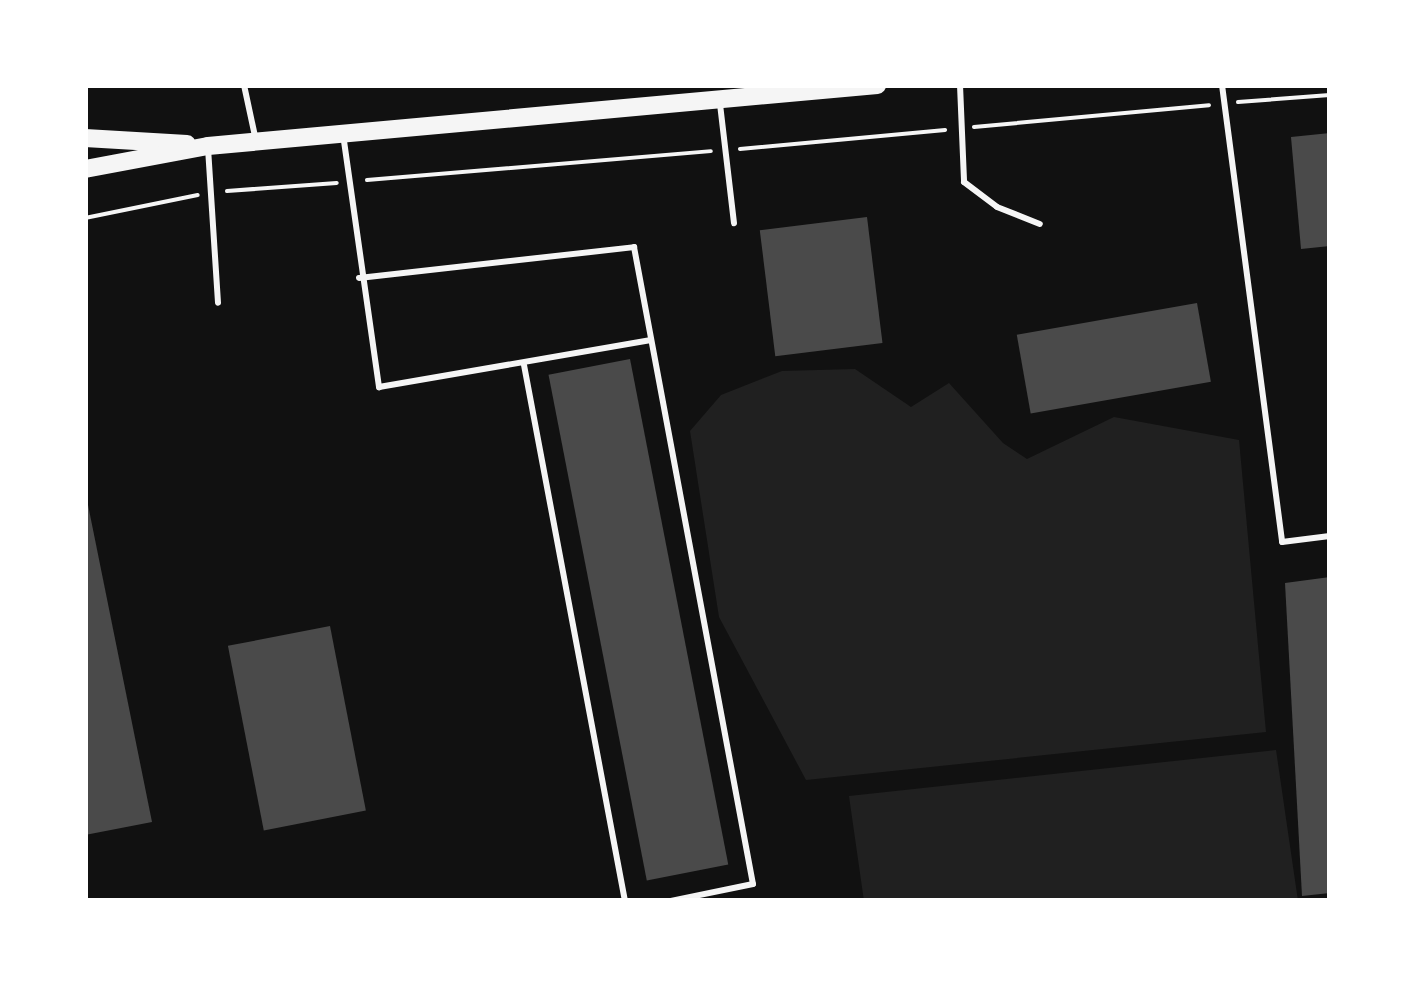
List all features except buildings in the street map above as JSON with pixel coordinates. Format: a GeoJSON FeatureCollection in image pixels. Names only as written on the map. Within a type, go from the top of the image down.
{"type":"FeatureCollection","features":[{"type":"Feature","properties":{"kind":"street"},"geometry":{"type":"LineString","coordinates":[[85,169],[208,146],[877,85]]}},
{"type":"Feature","properties":{"kind":"street"},"geometry":{"type":"LineString","coordinates":[[85,138],[208,146]]}},
{"type":"Feature","properties":{"kind":"lane"},"geometry":{"type":"LineString","coordinates":[[244,85],[256,142]]}},
{"type":"Feature","properties":{"kind":"lane"},"geometry":{"type":"LineString","coordinates":[[960,85],[964,182],[997,207],[1040,224]]}},
{"type":"Feature","properties":{"kind":"lane"},"geometry":{"type":"LineString","coordinates":[[1222,85],[1282,542],[1330,536]]}},
{"type":"Feature","properties":{"kind":"lane"},"geometry":{"type":"LineString","coordinates":[[720,98],[734,223]]}},
{"type":"Feature","properties":{"kind":"lane"},"geometry":{"type":"LineString","coordinates":[[343,132],[378,388],[651,340]]}},
{"type":"Feature","properties":{"kind":"lane"},"geometry":{"type":"LineString","coordinates":[[208,146],[218,303]]}},
{"type":"Feature","properties":{"kind":"lane"},"geometry":{"type":"LineString","coordinates":[[360,278],[634,248],[753,884],[670,901]]}},
{"type":"Feature","properties":{"kind":"lane"},"geometry":{"type":"LineString","coordinates":[[524,364],[625,901]]}},
{"type":"Feature","properties":{"kind":"path"},"geometry":{"type":"LineString","coordinates":[[85,218],[213,192],[1330,95]]}},
{"type":"Feature","properties":{"kind":"shaded area"},"geometry":{"type":"Polygon","coordinates":[[[855,369],[911,407],[949,383],[1003,443],[1027,459],[1114,417],[1239,440],[1266,732],[806,780],[719,617],[690,431],[721,395],[782,371],[855,369]]]}},
{"type":"Feature","properties":{"kind":"shaded area"},"geometry":{"type":"Polygon","coordinates":[[[1276,750],[1298,901],[864,901],[849,796],[1276,750]]]}}]}
